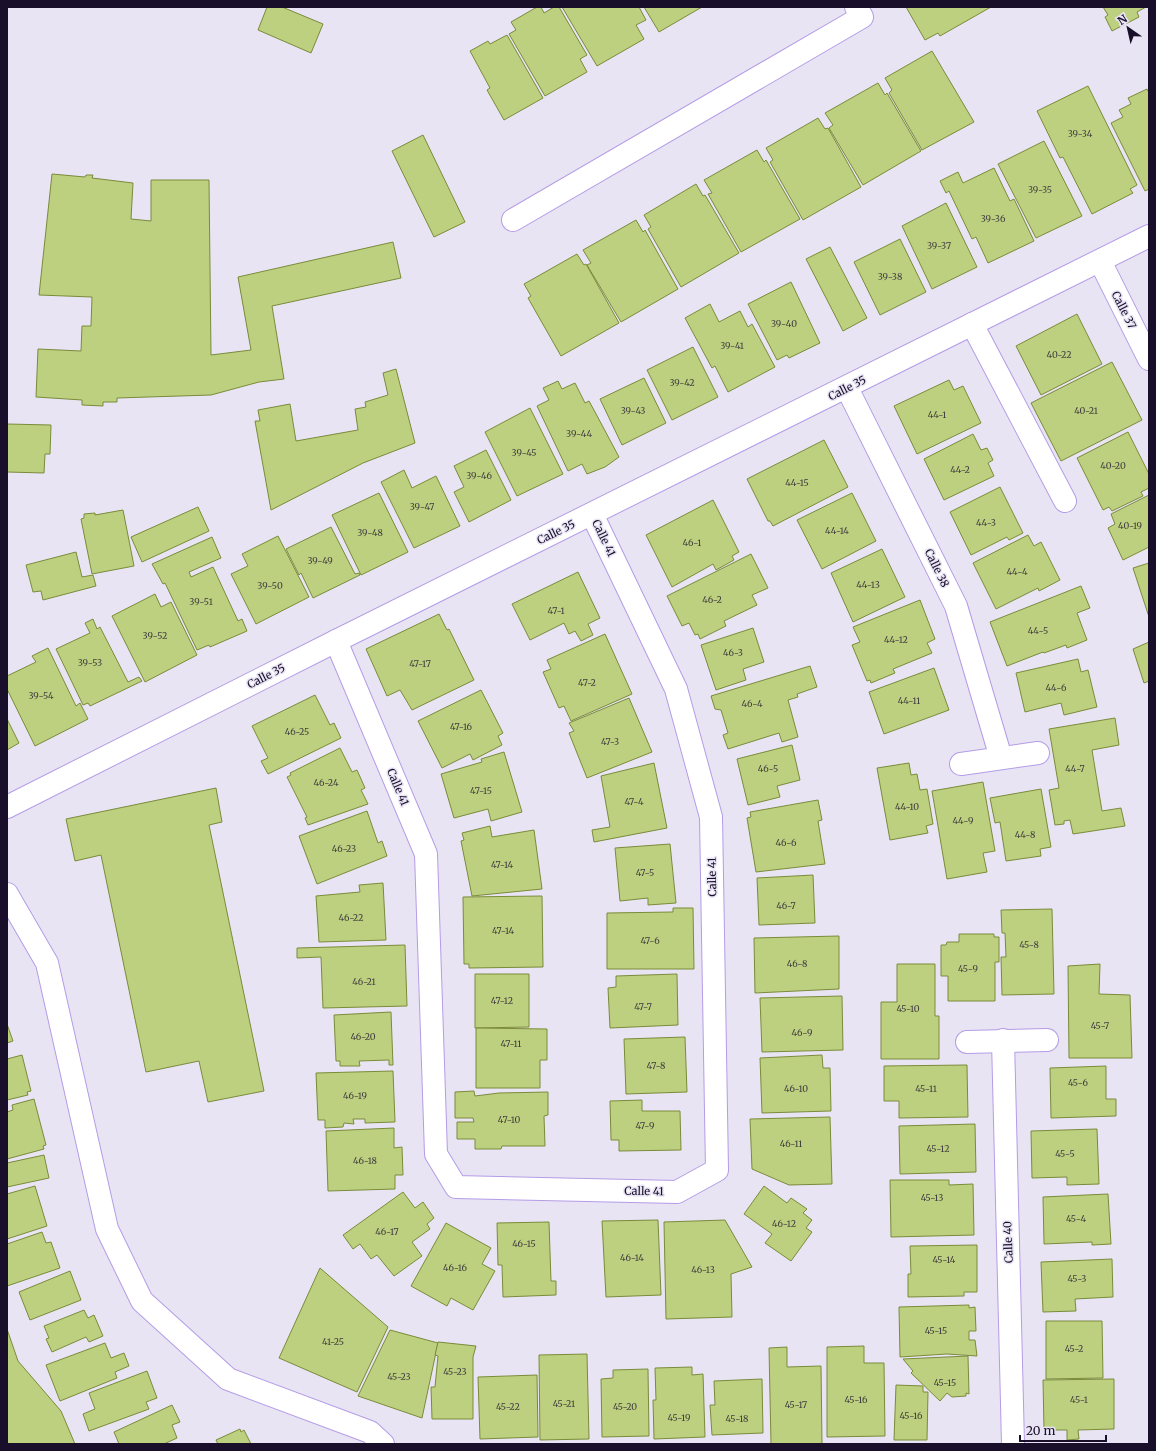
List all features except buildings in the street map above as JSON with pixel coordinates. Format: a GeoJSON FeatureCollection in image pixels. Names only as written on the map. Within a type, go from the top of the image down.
{"type":"FeatureCollection","features":[{"type":"Feature","properties":{"kind":"street"},"geometry":{"type":"LineString","coordinates":[[513,220],[862,17],[856,7]]}},
{"type":"Feature","properties":{"kind":"street","name":"Calle 35"},"geometry":{"type":"LineString","coordinates":[[7,807],[336,641],[847,388],[1149,236]]}},
{"type":"Feature","properties":{"kind":"street","name":"Calle 37"},"geometry":{"type":"LineString","coordinates":[[1100,261],[1149,359]]}},
{"type":"Feature","properties":{"kind":"street"},"geometry":{"type":"LineString","coordinates":[[972,324],[1065,501]]}},
{"type":"Feature","properties":{"kind":"street","name":"Calle 38"},"geometry":{"type":"LineString","coordinates":[[847,388],[956,606],[1001,758]]}},
{"type":"Feature","properties":{"kind":"street","name":"Calle 41"},"geometry":{"type":"LineString","coordinates":[[336,641],[426,854],[436,1154],[456,1187],[677,1192],[717,1170],[711,817],[676,688],[592,514]]}},
{"type":"Feature","properties":{"kind":"street"},"geometry":{"type":"LineString","coordinates":[[961,764],[1038,753]]}},
{"type":"Feature","properties":{"kind":"street"},"geometry":{"type":"LineString","coordinates":[[7,894],[48,963],[107,1229],[142,1301],[228,1379],[370,1432],[383,1444]]}},
{"type":"Feature","properties":{"kind":"street","name":"Calle 40"},"geometry":{"type":"LineString","coordinates":[[1003,1040],[1013,1444]]}},
{"type":"Feature","properties":{"kind":"street"},"geometry":{"type":"LineString","coordinates":[[966,1042],[1047,1040]]}}]}
